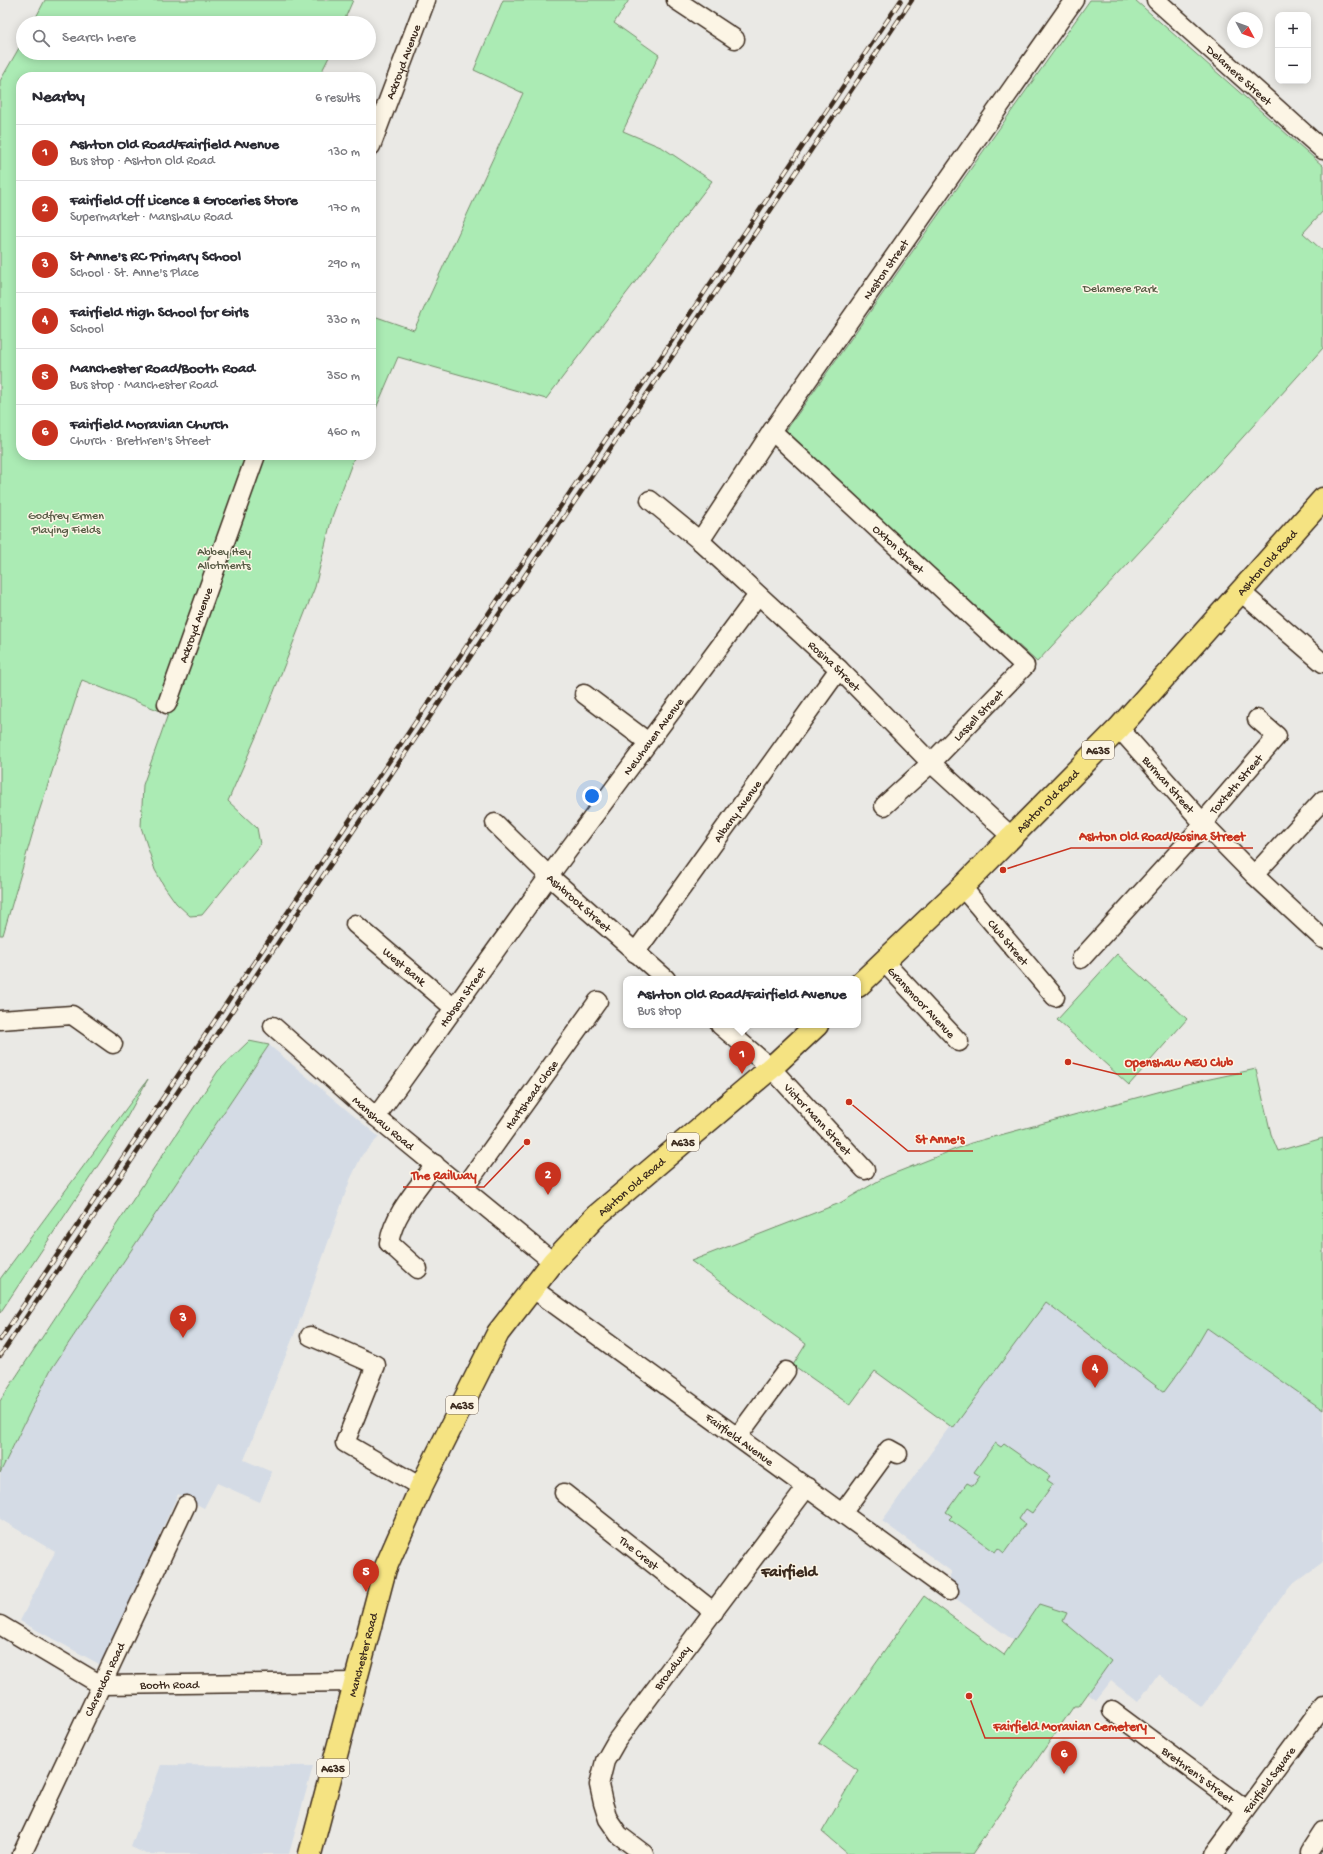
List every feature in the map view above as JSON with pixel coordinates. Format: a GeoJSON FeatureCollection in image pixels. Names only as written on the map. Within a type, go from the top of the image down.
{"type":"FeatureCollection","features":[{"type":"Feature","properties":{"kind":"highway","name":"Ashton Old Road"},"geometry":{"type":"LineString","coordinates":[[861,983],[962,887],[1119,728],[1323,499]]}},
{"type":"Feature","properties":{"kind":"highway","name":"Ashton Old Road"},"geometry":{"type":"LineString","coordinates":[[498,1333],[553,1262],[595,1217],[771,1068],[814,1028]]}},
{"type":"Feature","properties":{"kind":"highway","name":"Manchester Road"},"geometry":{"type":"LineString","coordinates":[[310,1854],[385,1570],[421,1487],[498,1333]]}},
{"type":"Feature","properties":{"kind":"street","name":"Ackroyd Avenue"},"geometry":{"type":"LineString","coordinates":[[376,133],[426,0]]}},
{"type":"Feature","properties":{"kind":"street"},"geometry":{"type":"LineString","coordinates":[[676,0],[735,39]]}},
{"type":"Feature","properties":{"kind":"street","name":"Neston Street"},"geometry":{"type":"LineString","coordinates":[[700,541],[772,431],[1074,0]]}},
{"type":"Feature","properties":{"kind":"street","name":"Delamere Street"},"geometry":{"type":"LineString","coordinates":[[1156,0],[1323,150]]}},
{"type":"Feature","properties":{"kind":"street","name":"Oxton Street"},"geometry":{"type":"LineString","coordinates":[[772,431],[1025,666]]}},
{"type":"Feature","properties":{"kind":"street","name":"Ackroyd Avenue"},"geometry":{"type":"LineString","coordinates":[[166,704],[254,460]]}},
{"type":"Feature","properties":{"kind":"street","name":"Rosina Street"},"geometry":{"type":"LineString","coordinates":[[650,500],[700,541],[839,669],[931,764],[1012,837]]}},
{"type":"Feature","properties":{"kind":"street"},"geometry":{"type":"LineString","coordinates":[[1240,592],[1323,663]]}},
{"type":"Feature","properties":{"kind":"street","name":"Newhaven Avenue"},"geometry":{"type":"LineString","coordinates":[[549,876],[758,595]]}},
{"type":"Feature","properties":{"kind":"street","name":"Lassell Street"},"geometry":{"type":"LineString","coordinates":[[884,806],[931,764],[1025,666]]}},
{"type":"Feature","properties":{"kind":"street","name":"Albany Avenue"},"geometry":{"type":"LineString","coordinates":[[635,953],[839,669]]}},
{"type":"Feature","properties":{"kind":"street"},"geometry":{"type":"LineString","coordinates":[[584,694],[648,742]]}},
{"type":"Feature","properties":{"kind":"street","name":"Toxteth Street"},"geometry":{"type":"LineString","coordinates":[[1081,959],[1204,824],[1209,815],[1278,736],[1257,718]]}},
{"type":"Feature","properties":{"kind":"street","name":"Burman Street"},"geometry":{"type":"LineString","coordinates":[[1119,728],[1204,824],[1254,875],[1323,939]]}},
{"type":"Feature","properties":{"kind":"street"},"geometry":{"type":"LineString","coordinates":[[1254,875],[1323,800]]}},
{"type":"Feature","properties":{"kind":"street","name":"Ashbrook Street"},"geometry":{"type":"LineString","coordinates":[[495,823],[549,876],[662,976]]}},
{"type":"Feature","properties":{"kind":"street","name":"Hobson Street"},"geometry":{"type":"LineString","coordinates":[[376,1117],[549,876]]}},
{"type":"Feature","properties":{"kind":"street","name":"Club Street"},"geometry":{"type":"LineString","coordinates":[[962,887],[1055,997]]}},
{"type":"Feature","properties":{"kind":"street","name":"West Bank"},"geometry":{"type":"LineString","coordinates":[[355,924],[454,1008]]}},
{"type":"Feature","properties":{"kind":"street","name":"Gransmoor Avenue"},"geometry":{"type":"LineString","coordinates":[[884,962],[959,1042]]}},
{"type":"Feature","properties":{"kind":"street","name":"Hartshead Close"},"geometry":{"type":"LineString","coordinates":[[464,1188],[598,1001]]}},
{"type":"Feature","properties":{"kind":"street"},"geometry":{"type":"LineString","coordinates":[[0,1020],[72,1015],[113,1044]]}},
{"type":"Feature","properties":{"kind":"street","name":"Manshaw Road"},"geometry":{"type":"LineString","coordinates":[[273,1026],[376,1117],[553,1262]]}},
{"type":"Feature","properties":{"kind":"street"},"geometry":{"type":"LineString","coordinates":[[724,1028],[771,1068]]}},
{"type":"Feature","properties":{"kind":"street","name":"Victor Mann Street"},"geometry":{"type":"LineString","coordinates":[[771,1068],[865,1170]]}},
{"type":"Feature","properties":{"kind":"street"},"geometry":{"type":"LineString","coordinates":[[418,1270],[389,1243],[391,1231],[398,1218],[435,1164]]}},
{"type":"Feature","properties":{"kind":"street","name":"Fairfield Avenue"},"geometry":{"type":"LineString","coordinates":[[532,1288],[843,1512],[949,1591]]}},
{"type":"Feature","properties":{"kind":"street"},"geometry":{"type":"LineString","coordinates":[[310,1336],[376,1365],[345,1443],[421,1487]]}},
{"type":"Feature","properties":{"kind":"street"},"geometry":{"type":"LineString","coordinates":[[738,1436],[786,1371]]}},
{"type":"Feature","properties":{"kind":"street"},"geometry":{"type":"LineString","coordinates":[[843,1512],[889,1449],[898,1454]]}},
{"type":"Feature","properties":{"kind":"street","name":"Broadway"},"geometry":{"type":"LineString","coordinates":[[644,1854],[619,1835],[608,1819],[599,1785],[606,1761],[618,1740],[807,1487]]}},
{"type":"Feature","properties":{"kind":"street","name":"The Crest"},"geometry":{"type":"LineString","coordinates":[[564,1493],[714,1612]]}},
{"type":"Feature","properties":{"kind":"street","name":"Clarendon Road"},"geometry":{"type":"LineString","coordinates":[[22,1854],[186,1505]]}},
{"type":"Feature","properties":{"kind":"street"},"geometry":{"type":"LineString","coordinates":[[0,1625],[101,1685]]}},
{"type":"Feature","properties":{"kind":"street","name":"Booth Road"},"geometry":{"type":"LineString","coordinates":[[101,1685],[356,1682]]}},
{"type":"Feature","properties":{"kind":"street","name":"Fairfield Square"},"geometry":{"type":"LineString","coordinates":[[1214,1854],[1323,1706]]}},
{"type":"Feature","properties":{"kind":"street","name":"Brethren's Street"},"geometry":{"type":"LineString","coordinates":[[1112,1711],[1246,1810]]}},
{"type":"Feature","properties":{"kind":"street"},"geometry":{"type":"LineString","coordinates":[[1308,1854],[1323,1831]]}},
{"type":"Feature","properties":{"kind":"shaded area"},"geometry":{"type":"Polygon","coordinates":[[[269,1045],[379,1137],[362,1155],[350,1180],[306,1305],[244,1460],[272,1472],[260,1502],[217,1483],[204,1508],[178,1494],[101,1665],[20,1621],[55,1552],[0,1519],[0,1473],[50,1371],[269,1045]]]}},
{"type":"Feature","properties":{"kind":"shaded area"},"geometry":{"type":"Polygon","coordinates":[[[1256,1069],[1271,1134],[1279,1152],[1207,1328],[1323,1410],[1323,1562],[1289,1587],[1202,1707],[1158,1674],[1138,1702],[1111,1681],[1096,1700],[944,1590],[950,1582],[950,1575],[952,1572],[882,1521],[950,1426],[875,1371],[850,1405],[793,1365],[806,1344],[691,1261],[840,1203],[885,1177],[971,1143],[1187,1084],[1256,1069]]]}},
{"type":"Feature","properties":{"kind":"shaded area"},"geometry":{"type":"Polygon","coordinates":[[[161,1765],[313,1766],[289,1854],[146,1854],[131,1847],[161,1765]]]}},
{"type":"Feature","properties":{"kind":"green space"},"geometry":{"type":"Polygon","coordinates":[[[45,0],[353,0],[346,16],[37,16],[45,0]]]}},
{"type":"Feature","properties":{"kind":"green space"},"geometry":{"type":"Polygon","coordinates":[[[503,0],[629,0],[614,23],[659,55],[623,131],[663,148],[712,181],[546,399],[398,357],[376,408],[376,317],[414,330],[523,93],[474,70],[503,0]]]}},
{"type":"Feature","properties":{"kind":"green space","name":"Delamere Park"},"geometry":{"type":"Polygon","coordinates":[[[1090,0],[1135,0],[1323,166],[1323,211],[1303,233],[1323,251],[1323,348],[1155,535],[1037,662],[785,432],[1090,0]]]}},
{"type":"Feature","properties":{"kind":"green space"},"geometry":{"type":"Polygon","coordinates":[[[16,53],[16,60],[328,60],[322,72],[16,72],[16,460],[353,460],[332,517],[315,587],[259,730],[228,801],[257,828],[260,844],[202,915],[190,916],[176,903],[164,886],[155,870],[141,827],[143,785],[168,714],[82,680],[37,818],[3,935],[0,935],[0,81],[16,53]]]}},
{"type":"Feature","properties":{"kind":"green space"},"geometry":{"type":"Polygon","coordinates":[[[1117,954],[1187,1019],[1129,1085],[1057,1020],[1117,954]]]}},
{"type":"Feature","properties":{"kind":"green space"},"geometry":{"type":"Polygon","coordinates":[[[249,1041],[269,1045],[50,1371],[0,1473],[0,1401],[218,1071],[249,1041]]]}},
{"type":"Feature","properties":{"kind":"green space"},"geometry":{"type":"Polygon","coordinates":[[[1256,1069],[1271,1134],[1278,1151],[1323,1138],[1323,1410],[1207,1328],[1190,1357],[1164,1392],[1046,1302],[953,1428],[875,1371],[850,1405],[793,1365],[806,1344],[691,1261],[840,1203],[885,1177],[971,1143],[1187,1084],[1256,1069]]]}},
{"type":"Feature","properties":{"kind":"green space"},"geometry":{"type":"Polygon","coordinates":[[[148,1079],[111,1146],[0,1313],[0,1279],[148,1079]]]}},
{"type":"Feature","properties":{"kind":"green space"},"geometry":{"type":"Polygon","coordinates":[[[995,1443],[1001,1447],[1004,1444],[1050,1476],[1047,1480],[1053,1484],[1032,1513],[1026,1509],[1019,1519],[1025,1524],[1004,1553],[998,1548],[995,1552],[949,1519],[952,1516],[946,1512],[967,1483],[973,1486],[980,1476],[974,1472],[995,1443]]]}},
{"type":"Feature","properties":{"kind":"green space"},"geometry":{"type":"Polygon","coordinates":[[[924,1596],[1004,1655],[1039,1604],[1067,1613],[1063,1621],[1111,1661],[1079,1706],[1074,1706],[972,1854],[848,1854],[822,1832],[858,1770],[819,1743],[924,1596]]]}},
{"type":"Feature","properties":{"kind":"railway"},"geometry":{"type":"LineString","coordinates":[[0,1340],[901,0]]}},
{"type":"Feature","properties":{"kind":"railway"},"geometry":{"type":"LineString","coordinates":[[0,1356],[912,0]]}},
{"type":"Feature","properties":{"kind":"place","name":"Ashton Old Road/Rosina Street"},"geometry":{"type":"Point","coordinates":[1003,870]}},
{"type":"Feature","properties":{"kind":"place","name":"Openshaw AEU Club"},"geometry":{"type":"Point","coordinates":[1068,1062]}},
{"type":"Feature","properties":{"kind":"place","name":"Ashton Old Road/Fairfield Avenue"},"geometry":{"type":"Point","coordinates":[742,1074]}},
{"type":"Feature","properties":{"kind":"place","name":"St Anne's"},"geometry":{"type":"Point","coordinates":[849,1102]}},
{"type":"Feature","properties":{"kind":"place","name":"The Railway"},"geometry":{"type":"Point","coordinates":[527,1142]}},
{"type":"Feature","properties":{"kind":"place","name":"Fairfield Off Licence & Groceries Store"},"geometry":{"type":"Point","coordinates":[548,1195]}},
{"type":"Feature","properties":{"kind":"place","name":"St Anne's RC Primary School"},"geometry":{"type":"Point","coordinates":[183,1338]}},
{"type":"Feature","properties":{"kind":"place","name":"Fairfield High School for Girls"},"geometry":{"type":"Point","coordinates":[1095,1388]}},
{"type":"Feature","properties":{"kind":"place","name":"Manchester Road/Booth Road"},"geometry":{"type":"Point","coordinates":[366,1592]}},
{"type":"Feature","properties":{"kind":"place","name":"Fairfield Moravian Cemetery"},"geometry":{"type":"Point","coordinates":[969,1696]}},
{"type":"Feature","properties":{"kind":"place","name":"Fairfield Moravian Church"},"geometry":{"type":"Point","coordinates":[1064,1774]}},
{"type":"Feature","properties":{"kind":"district","name":"Fairfield"},"geometry":{"type":"Point","coordinates":[789,1570]}},
{"type":"Feature","properties":{"kind":"park label","name":"Godfrey Ermen Playing Fields"},"geometry":{"type":"Point","coordinates":[66,522]}},
{"type":"Feature","properties":{"kind":"park label","name":"Abbey Hey Allotments"},"geometry":{"type":"Point","coordinates":[224,558]}}]}
